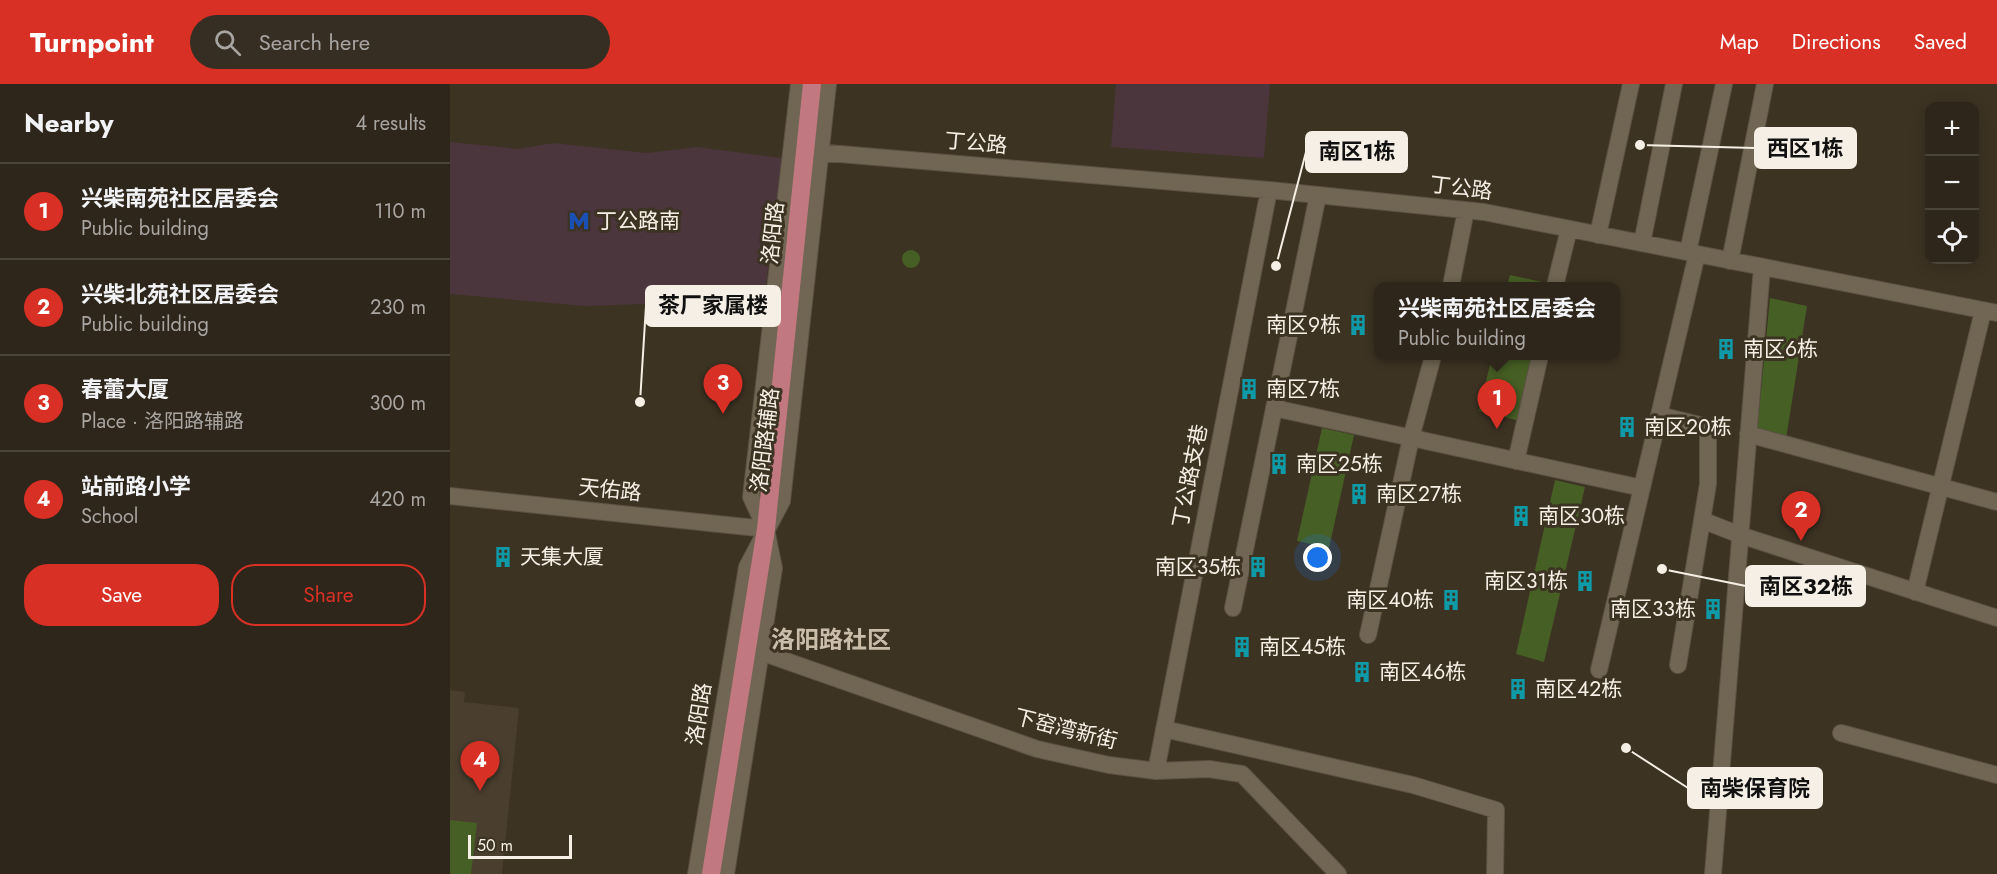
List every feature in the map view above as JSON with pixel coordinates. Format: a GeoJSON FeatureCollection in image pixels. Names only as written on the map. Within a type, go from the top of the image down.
{"type":"FeatureCollection","features":[{"type":"Feature","properties":{"kind":"main road","name":"洛阳路"},"geometry":{"type":"LineString","coordinates":[[711,874],[766,529],[812,151],[812,84]]}},
{"type":"Feature","properties":{"kind":"main road","name":"洛阳路"},"geometry":{"type":"LineString","coordinates":[[719,874],[758,651],[768,567],[766,529]]}},
{"type":"Feature","properties":{"kind":"street","name":"洛阳路辅路"},"geometry":{"type":"LineString","coordinates":[[766,529],[751,497],[799,84]]}},
{"type":"Feature","properties":{"kind":"street"},"geometry":{"type":"LineString","coordinates":[[812,151],[828,84]]}},
{"type":"Feature","properties":{"kind":"street"},"geometry":{"type":"LineString","coordinates":[[1598,235],[1631,84]]}},
{"type":"Feature","properties":{"kind":"street"},"geometry":{"type":"LineString","coordinates":[[1642,243],[1674,84]]}},
{"type":"Feature","properties":{"kind":"street"},"geometry":{"type":"LineString","coordinates":[[1599,670],[1659,415],[1693,253],[1724,84]]}},
{"type":"Feature","properties":{"kind":"street"},"geometry":{"type":"LineString","coordinates":[[1730,261],[1765,84]]}},
{"type":"Feature","properties":{"kind":"street","name":"丁公路"},"geometry":{"type":"LineString","coordinates":[[812,151],[1269,190],[1466,210],[1990,312]]}},
{"type":"Feature","properties":{"kind":"street","name":"丁公路支巷"},"geometry":{"type":"LineString","coordinates":[[1156,771],[1269,190]]}},
{"type":"Feature","properties":{"kind":"street"},"geometry":{"type":"LineString","coordinates":[[1233,608],[1318,195]]}},
{"type":"Feature","properties":{"kind":"street"},"geometry":{"type":"LineString","coordinates":[[1452,282],[1466,210]]}},
{"type":"Feature","properties":{"kind":"street"},"geometry":{"type":"LineString","coordinates":[[1556,282],[1569,229]]}},
{"type":"Feature","properties":{"kind":"street"},"geometry":{"type":"LineString","coordinates":[[1713,874],[1762,267]]}},
{"type":"Feature","properties":{"kind":"street"},"geometry":{"type":"LineString","coordinates":[[1915,592],[1941,486],[1990,312]]}},
{"type":"Feature","properties":{"kind":"street"},"geometry":{"type":"LineString","coordinates":[[1368,635],[1411,438],[1432,360]]}},
{"type":"Feature","properties":{"kind":"street"},"geometry":{"type":"LineString","coordinates":[[1516,460],[1539,360]]}},
{"type":"Feature","properties":{"kind":"street"},"geometry":{"type":"LineString","coordinates":[[1274,408],[1642,488]]}},
{"type":"Feature","properties":{"kind":"street"},"geometry":{"type":"LineString","coordinates":[[1659,415],[1708,427],[1708,484],[1678,665]]}},
{"type":"Feature","properties":{"kind":"street"},"geometry":{"type":"LineString","coordinates":[[1748,434],[1997,502]]}},
{"type":"Feature","properties":{"kind":"street","name":"天佑路"},"geometry":{"type":"LineString","coordinates":[[450,496],[766,529]]}},
{"type":"Feature","properties":{"kind":"street"},"geometry":{"type":"LineString","coordinates":[[1702,520],[1740,535],[1997,618]]}},
{"type":"Feature","properties":{"kind":"street","name":"洛阳路"},"geometry":{"type":"LineString","coordinates":[[696,874],[747,567],[766,529]]}},
{"type":"Feature","properties":{"kind":"street","name":"洛阳路"},"geometry":{"type":"LineString","coordinates":[[726,874],[758,651]]}},
{"type":"Feature","properties":{"kind":"street","name":"下窑湾新街"},"geometry":{"type":"LineString","coordinates":[[758,651],[1037,749],[1109,765],[1156,771],[1209,769],[1242,774],[1338,874]]}},
{"type":"Feature","properties":{"kind":"street"},"geometry":{"type":"LineString","coordinates":[[1164,729],[1413,785],[1496,810],[1495,874]]}},
{"type":"Feature","properties":{"kind":"street"},"geometry":{"type":"LineString","coordinates":[[1841,733],[1997,775]]}},
{"type":"Feature","properties":{"kind":"shaded area"},"geometry":{"type":"Polygon","coordinates":[[[1116,84],[1270,84],[1264,158],[1111,147],[1116,84]]]}},
{"type":"Feature","properties":{"kind":"shaded area"},"geometry":{"type":"Polygon","coordinates":[[[450,142],[519,149],[553,143],[647,153],[697,147],[782,158],[764,300],[584,306],[450,294],[450,142]]]}},
{"type":"Feature","properties":{"kind":"shaded area"},"geometry":{"type":"Polygon","coordinates":[[[450,690],[465,692],[464,702],[519,708],[502,874],[450,874],[450,690]]]}},
{"type":"Feature","properties":{"kind":"green space"},"geometry":{"type":"Polygon","coordinates":[[[907,250],[915,250],[920,255],[918,266],[907,268],[902,263],[902,255],[907,250]]]}},
{"type":"Feature","properties":{"kind":"green space"},"geometry":{"type":"Polygon","coordinates":[[[1510,275],[1542,282],[1508,282],[1510,275]]]}},
{"type":"Feature","properties":{"kind":"green space"},"geometry":{"type":"Polygon","coordinates":[[[1770,298],[1807,306],[1786,439],[1757,433],[1770,298]]]}},
{"type":"Feature","properties":{"kind":"green space"},"geometry":{"type":"Polygon","coordinates":[[[1491,360],[1534,360],[1520,421],[1479,411],[1491,360]]]}},
{"type":"Feature","properties":{"kind":"green space"},"geometry":{"type":"Polygon","coordinates":[[[1322,428],[1354,435],[1329,548],[1297,541],[1322,428]]]}},
{"type":"Feature","properties":{"kind":"green space"},"geometry":{"type":"Polygon","coordinates":[[[1555,480],[1585,487],[1544,662],[1516,654],[1555,480]]]}},
{"type":"Feature","properties":{"kind":"green space"},"geometry":{"type":"Polygon","coordinates":[[[450,820],[477,823],[471,874],[450,874],[450,820]]]}},
{"type":"Feature","properties":{"kind":"place","name":"西区1栋"},"geometry":{"type":"Point","coordinates":[1640,145]}},
{"type":"Feature","properties":{"kind":"place","name":"丁公路南"},"geometry":{"type":"Point","coordinates":[579,221]}},
{"type":"Feature","properties":{"kind":"place","name":"南区1栋"},"geometry":{"type":"Point","coordinates":[1276,266]}},
{"type":"Feature","properties":{"kind":"place","name":"南区9栋"},"geometry":{"type":"Point","coordinates":[1358,325]}},
{"type":"Feature","properties":{"kind":"place","name":"南区6栋"},"geometry":{"type":"Point","coordinates":[1726,349]}},
{"type":"Feature","properties":{"kind":"place","name":"南区7栋"},"geometry":{"type":"Point","coordinates":[1249,389]}},
{"type":"Feature","properties":{"kind":"place","name":"茶厂家属楼"},"geometry":{"type":"Point","coordinates":[640,402]}},
{"type":"Feature","properties":{"kind":"place","name":"春蕾大厦"},"geometry":{"type":"Point","coordinates":[723,414]}},
{"type":"Feature","properties":{"kind":"place","name":"南区20栋"},"geometry":{"type":"Point","coordinates":[1627,427]}},
{"type":"Feature","properties":{"kind":"place","name":"兴柴南苑社区居委会"},"geometry":{"type":"Point","coordinates":[1497,429]}},
{"type":"Feature","properties":{"kind":"place","name":"南区25栋"},"geometry":{"type":"Point","coordinates":[1279,464]}},
{"type":"Feature","properties":{"kind":"place","name":"南区27栋"},"geometry":{"type":"Point","coordinates":[1359,494]}},
{"type":"Feature","properties":{"kind":"place","name":"南区30栋"},"geometry":{"type":"Point","coordinates":[1521,516]}},
{"type":"Feature","properties":{"kind":"place","name":"兴柴北苑社区居委会"},"geometry":{"type":"Point","coordinates":[1801,541]}},
{"type":"Feature","properties":{"kind":"place","name":"天集大厦"},"geometry":{"type":"Point","coordinates":[503,557]}},
{"type":"Feature","properties":{"kind":"place","name":"南区35栋"},"geometry":{"type":"Point","coordinates":[1258,567]}},
{"type":"Feature","properties":{"kind":"place","name":"南区32栋"},"geometry":{"type":"Point","coordinates":[1662,569]}},
{"type":"Feature","properties":{"kind":"place","name":"南区31栋"},"geometry":{"type":"Point","coordinates":[1585,581]}},
{"type":"Feature","properties":{"kind":"place","name":"南区40栋"},"geometry":{"type":"Point","coordinates":[1451,600]}},
{"type":"Feature","properties":{"kind":"place","name":"南区33栋"},"geometry":{"type":"Point","coordinates":[1713,609]}},
{"type":"Feature","properties":{"kind":"place","name":"南区45栋"},"geometry":{"type":"Point","coordinates":[1242,647]}},
{"type":"Feature","properties":{"kind":"place","name":"南区46栋"},"geometry":{"type":"Point","coordinates":[1362,672]}},
{"type":"Feature","properties":{"kind":"place","name":"南区42栋"},"geometry":{"type":"Point","coordinates":[1518,689]}},
{"type":"Feature","properties":{"kind":"place","name":"南柴保育院"},"geometry":{"type":"Point","coordinates":[1626,748]}},
{"type":"Feature","properties":{"kind":"place","name":"站前路小学"},"geometry":{"type":"Point","coordinates":[480,791]}},
{"type":"Feature","properties":{"kind":"district","name":"洛阳路社区"},"geometry":{"type":"Point","coordinates":[831,640]}}]}
